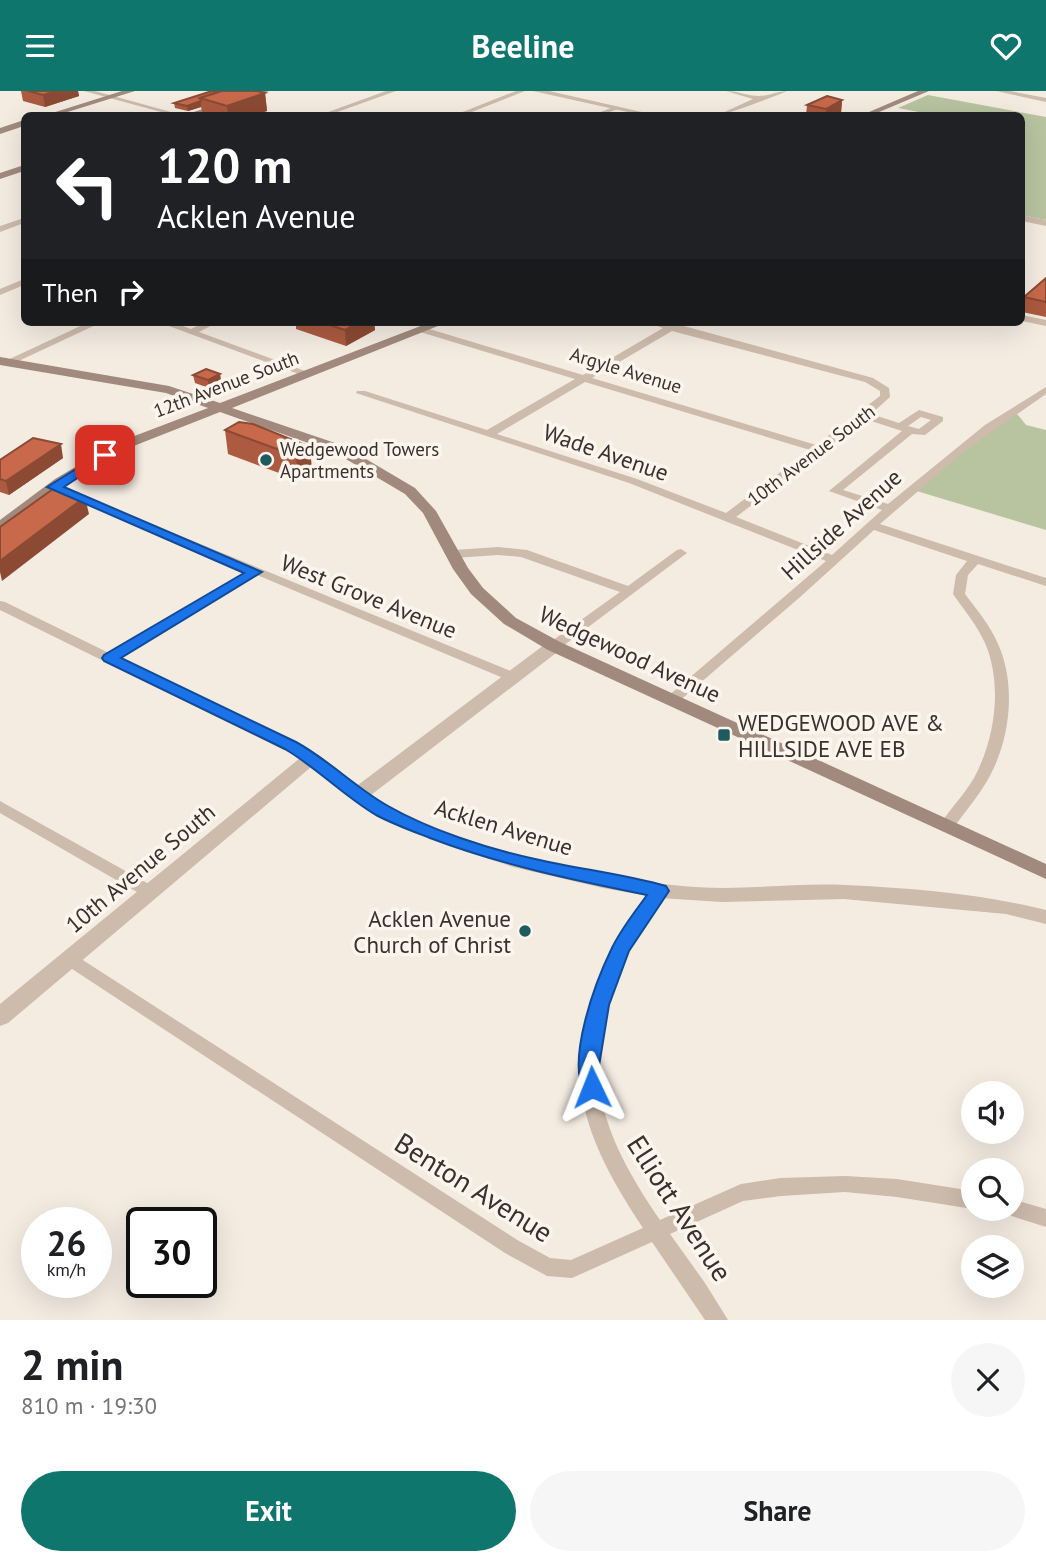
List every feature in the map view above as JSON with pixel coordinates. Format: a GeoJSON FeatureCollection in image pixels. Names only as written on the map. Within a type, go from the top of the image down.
{"type":"FeatureCollection","features":[{"type":"Feature","properties":{"kind":"main road"},"geometry":{"type":"LineString","coordinates":[[60,112],[131,91]]}},
{"type":"Feature","properties":{"kind":"main road"},"geometry":{"type":"LineString","coordinates":[[198,112],[265,91]]}},
{"type":"Feature","properties":{"kind":"main road"},"geometry":{"type":"LineString","coordinates":[[873,112],[925,91]]}},
{"type":"Feature","properties":{"kind":"main road"},"geometry":{"type":"LineString","coordinates":[[0,131],[21,124]]}},
{"type":"Feature","properties":{"kind":"main road"},"geometry":{"type":"LineString","coordinates":[[0,176],[21,169]]}},
{"type":"Feature","properties":{"kind":"main road","name":"12th Avenue South"},"geometry":{"type":"LineString","coordinates":[[2,523],[121,446],[432,326]]}},
{"type":"Feature","properties":{"kind":"main road","name":"Wedgewood Avenue"},"geometry":{"type":"LineString","coordinates":[[3,362],[141,383],[220,406],[339,449],[379,470],[410,491],[429,510],[461,569],[477,591],[510,621],[554,646],[1046,872]]}},
{"type":"Feature","properties":{"kind":"street"},"geometry":{"type":"LineString","coordinates":[[87,91],[167,112]]}},
{"type":"Feature","properties":{"kind":"street"},"geometry":{"type":"LineString","coordinates":[[333,112],[393,91]]}},
{"type":"Feature","properties":{"kind":"street"},"geometry":{"type":"LineString","coordinates":[[467,112],[522,91]]}},
{"type":"Feature","properties":{"kind":"street"},"geometry":{"type":"LineString","coordinates":[[537,91],[637,112]]}},
{"type":"Feature","properties":{"kind":"street"},"geometry":{"type":"LineString","coordinates":[[729,91],[760,99]]}},
{"type":"Feature","properties":{"kind":"street"},"geometry":{"type":"LineString","coordinates":[[728,112],[784,91]]}},
{"type":"Feature","properties":{"kind":"street"},"geometry":{"type":"LineString","coordinates":[[999,91],[1046,100]]}},
{"type":"Feature","properties":{"kind":"street"},"geometry":{"type":"LineString","coordinates":[[605,112],[616,108]]}},
{"type":"Feature","properties":{"kind":"street"},"geometry":{"type":"LineString","coordinates":[[1025,219],[1046,223]]}},
{"type":"Feature","properties":{"kind":"street"},"geometry":{"type":"LineString","coordinates":[[0,229],[21,222]]}},
{"type":"Feature","properties":{"kind":"street"},"geometry":{"type":"LineString","coordinates":[[0,292],[21,283]]}},
{"type":"Feature","properties":{"kind":"street"},"geometry":{"type":"LineString","coordinates":[[1025,319],[1046,323]]}},
{"type":"Feature","properties":{"kind":"street"},"geometry":{"type":"LineString","coordinates":[[3,362],[88,326]]}},
{"type":"Feature","properties":{"kind":"street"},"geometry":{"type":"LineString","coordinates":[[174,326],[308,374]]}},
{"type":"Feature","properties":{"kind":"street"},"geometry":{"type":"LineString","coordinates":[[191,332],[204,326]]}},
{"type":"Feature","properties":{"kind":"street"},"geometry":{"type":"LineString","coordinates":[[489,434],[673,326]]}},
{"type":"Feature","properties":{"kind":"street","name":"10th Avenue South"},"geometry":{"type":"LineString","coordinates":[[679,326],[869,380],[883,387],[886,394],[863,415],[727,519]]}},
{"type":"Feature","properties":{"kind":"street","name":"Argyle Avenue"},"geometry":{"type":"LineString","coordinates":[[422,330],[818,449]]}},
{"type":"Feature","properties":{"kind":"street","name":"Hillside Avenue"},"geometry":{"type":"LineString","coordinates":[[672,700],[834,560],[889,508],[980,433],[1046,390]]}},
{"type":"Feature","properties":{"kind":"street","name":"Wade Avenue"},"geometry":{"type":"LineString","coordinates":[[361,393],[633,481],[834,560]]}},
{"type":"Feature","properties":{"kind":"street"},"geometry":{"type":"LineString","coordinates":[[863,415],[905,428],[835,491],[889,508]]}},
{"type":"Feature","properties":{"kind":"street","name":"West Grove Avenue"},"geometry":{"type":"LineString","coordinates":[[54,487],[513,677]]}},
{"type":"Feature","properties":{"kind":"street"},"geometry":{"type":"LineString","coordinates":[[870,525],[1046,582]]}},
{"type":"Feature","properties":{"kind":"street"},"geometry":{"type":"LineString","coordinates":[[454,554],[498,551],[523,553],[629,591]]}},
{"type":"Feature","properties":{"kind":"street"},"geometry":{"type":"LineString","coordinates":[[358,795],[681,553]]}},
{"type":"Feature","properties":{"kind":"street"},"geometry":{"type":"LineString","coordinates":[[947,826],[982,777],[999,732],[1001,688],[996,657],[986,631],[959,594],[962,575],[975,559]]}},
{"type":"Feature","properties":{"kind":"street"},"geometry":{"type":"LineString","coordinates":[[110,658],[254,572]]}},
{"type":"Feature","properties":{"kind":"street","name":"Acklen Avenue"},"geometry":{"type":"LineString","coordinates":[[0,605],[312,758],[381,810],[470,846],[532,865],[660,891],[722,895],[844,892],[1006,907],[1046,917]]}},
{"type":"Feature","properties":{"kind":"street","name":"10th Avenue South"},"geometry":{"type":"LineString","coordinates":[[0,1017],[312,758]]}},
{"type":"Feature","properties":{"kind":"street"},"geometry":{"type":"LineString","coordinates":[[0,806],[150,892]]}},
{"type":"Feature","properties":{"kind":"street","name":"Elliott Avenue"},"geometry":{"type":"LineString","coordinates":[[660,891],[621,949],[599,1005],[589,1066],[598,1129],[612,1161],[655,1230],[690,1275],[718,1320]]}},
{"type":"Feature","properties":{"kind":"street"},"geometry":{"type":"LineString","coordinates":[[1006,907],[1033,908],[1046,905]]}},
{"type":"Feature","properties":{"kind":"street","name":"Benton Avenue"},"geometry":{"type":"LineString","coordinates":[[69,959],[502,1241],[547,1267],[572,1269],[594,1261],[655,1230],[741,1193],[781,1187],[845,1184],[897,1188],[961,1198]]}},
{"type":"Feature","properties":{"kind":"street"},"geometry":{"type":"LineString","coordinates":[[1024,1212],[1046,1218]]}},
{"type":"Feature","properties":{"kind":"green space"},"geometry":{"type":"Polygon","coordinates":[[[928,95],[1019,112],[919,112],[898,108],[928,95]]]}},
{"type":"Feature","properties":{"kind":"green space"},"geometry":{"type":"Polygon","coordinates":[[[1025,113],[1046,117],[1046,220],[1025,216],[1025,113]]]}},
{"type":"Feature","properties":{"kind":"green space"},"geometry":{"type":"Polygon","coordinates":[[[1011,412],[1018,415],[1026,425],[1046,430],[1046,530],[910,489],[1011,412]]]}},
{"type":"Feature","properties":{"kind":"building"},"geometry":{"type":"Polygon","coordinates":[[[28,91],[57,91],[43,95],[28,91]]]}},
{"type":"Feature","properties":{"kind":"building"},"geometry":{"type":"Polygon","coordinates":[[[212,91],[218,92],[187,106],[174,103],[212,91]]]}},
{"type":"Feature","properties":{"kind":"building"},"geometry":{"type":"Polygon","coordinates":[[[222,91],[265,93],[227,106],[200,98],[222,91]]]}},
{"type":"Feature","properties":{"kind":"building"},"geometry":{"type":"Polygon","coordinates":[[[827,96],[842,100],[826,109],[807,105],[827,96]]]}},
{"type":"Feature","properties":{"kind":"building"},"geometry":{"type":"Polygon","coordinates":[[[1046,278],[1046,302],[1025,296],[1046,278]]]}},
{"type":"Feature","properties":{"kind":"building"},"geometry":{"type":"Polygon","coordinates":[[[332,326],[352,326],[345,330],[332,326]]]}},
{"type":"Feature","properties":{"kind":"building"},"geometry":{"type":"Polygon","coordinates":[[[206,369],[220,374],[208,380],[193,375],[206,369]]]}},
{"type":"Feature","properties":{"kind":"building"},"geometry":{"type":"Polygon","coordinates":[[[239,422],[253,424],[310,447],[296,456],[225,430],[239,422]]]}},
{"type":"Feature","properties":{"kind":"building"},"geometry":{"type":"Polygon","coordinates":[[[33,438],[61,444],[6,481],[0,479],[0,460],[33,438]]]}},
{"type":"Feature","properties":{"kind":"building"},"geometry":{"type":"Polygon","coordinates":[[[53,489],[85,497],[0,561],[0,527],[53,489]]]}},
{"type":"Feature","properties":{"kind":"place","name":"Wedgewood Towers Apartments"},"geometry":{"type":"Point","coordinates":[266,460]}},
{"type":"Feature","properties":{"kind":"place","name":"WEDGEWOOD AVE & HILLSIDE AVE EB"},"geometry":{"type":"Point","coordinates":[724,735]}},
{"type":"Feature","properties":{"kind":"place","name":"Acklen Avenue Church of Christ"},"geometry":{"type":"Point","coordinates":[525,931]}},
{"type":"Feature","properties":{"kind":"route"},"geometry":{"type":"LineString","coordinates":[[105,455],[54,487],[254,572],[110,658],[312,758],[358,795],[381,810],[412,824],[532,865],[660,891],[621,949],[599,1005],[589,1066],[592,1087]]}}]}
